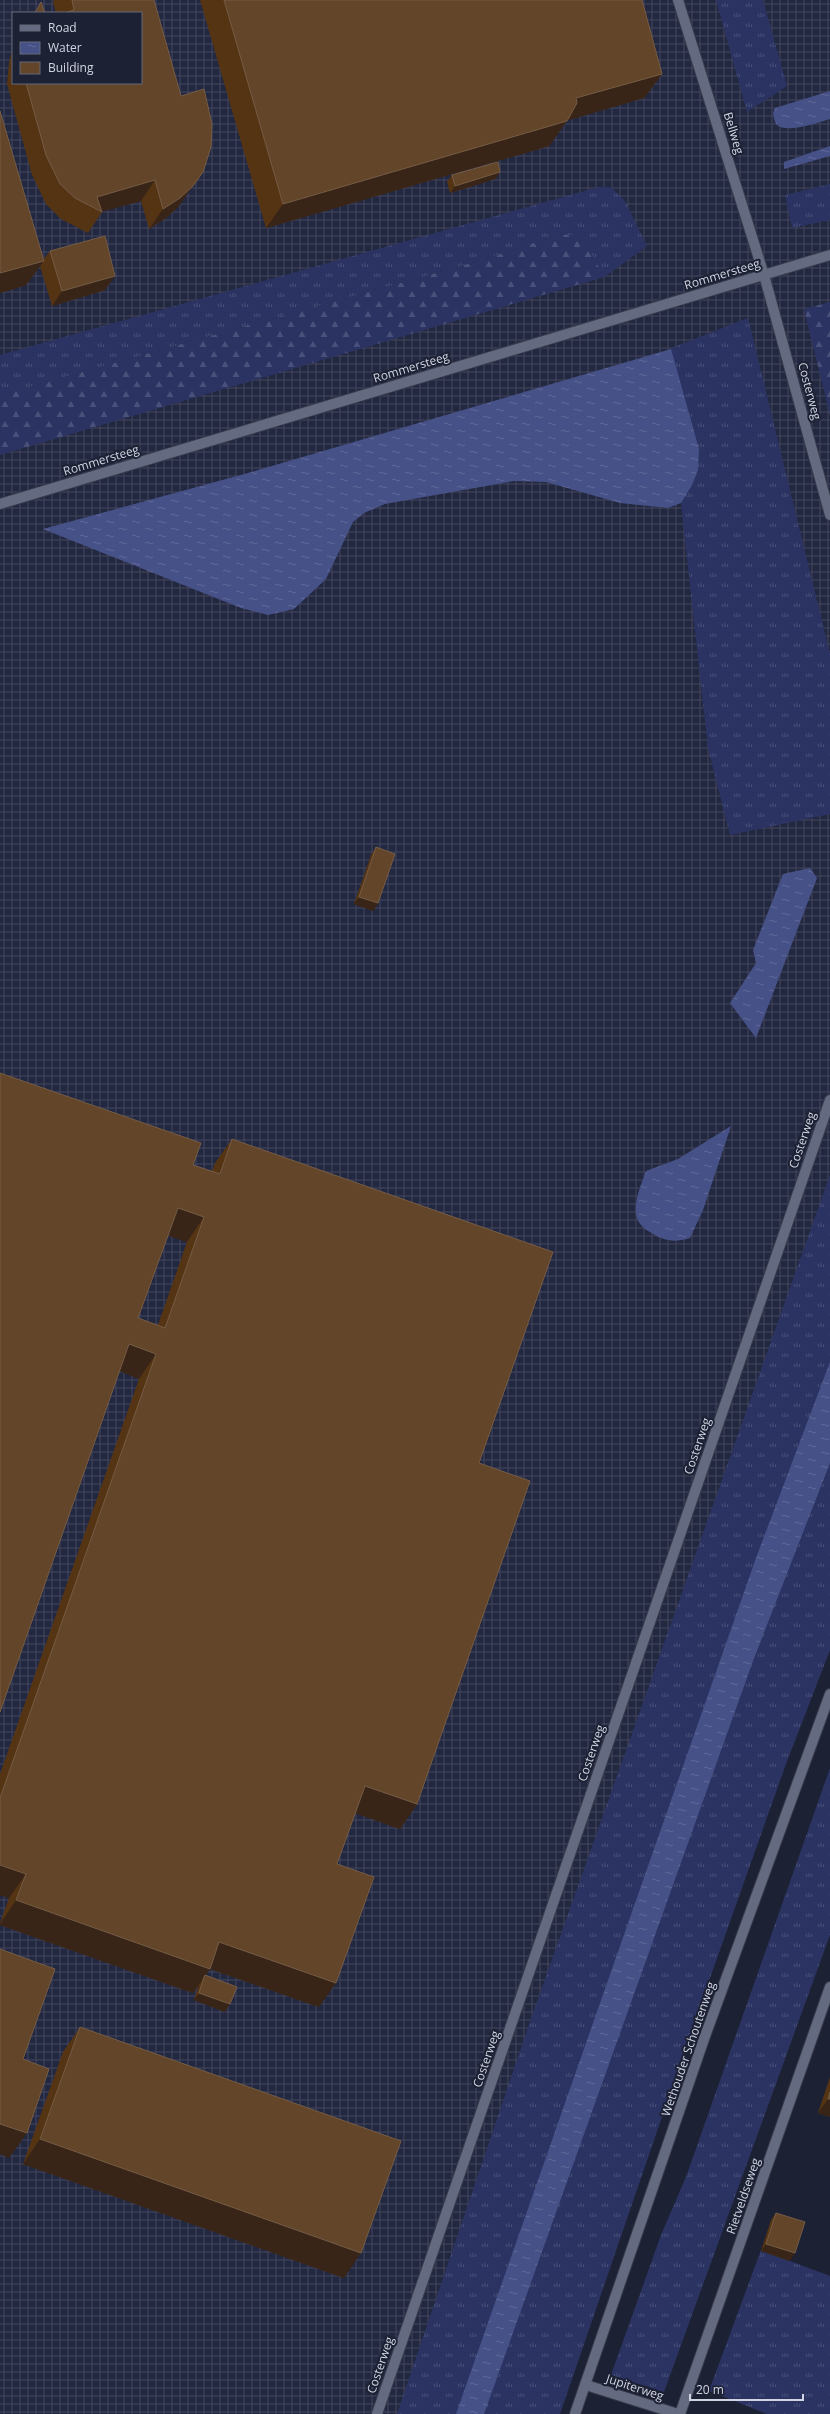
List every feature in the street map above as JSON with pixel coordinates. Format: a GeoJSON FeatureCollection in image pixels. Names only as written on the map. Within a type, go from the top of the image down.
{"type":"FeatureCollection","features":[{"type":"Feature","properties":{"kind":"street","name":"Bellweg"},"geometry":{"type":"LineString","coordinates":[[678,0],[764,274]]}},
{"type":"Feature","properties":{"kind":"street","name":"Rommersteeg"},"geometry":{"type":"LineString","coordinates":[[0,504],[830,255]]}},
{"type":"Feature","properties":{"kind":"street","name":"Costerweg"},"geometry":{"type":"LineString","coordinates":[[764,274],[830,515]]}},
{"type":"Feature","properties":{"kind":"street","name":"Costerweg"},"geometry":{"type":"LineString","coordinates":[[377,2414],[830,1100]]}},
{"type":"Feature","properties":{"kind":"street","name":"Wethouder Schoutenweg"},"geometry":{"type":"LineString","coordinates":[[575,2414],[704,2039],[830,1694]]}},
{"type":"Feature","properties":{"kind":"street","name":"Rietveldseweg"},"geometry":{"type":"LineString","coordinates":[[679,2414],[830,1986]]}},
{"type":"Feature","properties":{"kind":"street","name":"Jupiterweg"},"geometry":{"type":"LineString","coordinates":[[586,2385],[679,2414]]}},
{"type":"Feature","properties":{"kind":"shaded area"},"geometry":{"type":"Polygon","coordinates":[[[0,0],[830,0],[830,1500],[492,2414],[0,2414],[0,0]]]}},
{"type":"Feature","properties":{"kind":"green space"},"geometry":{"type":"Polygon","coordinates":[[[716,0],[763,0],[787,86],[747,112],[716,0]]]}},
{"type":"Feature","properties":{"kind":"green space"},"geometry":{"type":"Polygon","coordinates":[[[830,184],[830,220],[792,228],[785,195],[830,184]]]}},
{"type":"Feature","properties":{"kind":"green space"},"geometry":{"type":"Polygon","coordinates":[[[599,187],[611,187],[625,201],[647,246],[604,277],[584,240],[559,235],[475,262],[0,395],[0,355],[599,187]]]}},
{"type":"Feature","properties":{"kind":"green space"},"geometry":{"type":"Polygon","coordinates":[[[559,235],[576,235],[584,240],[604,277],[0,455],[0,395],[475,262],[559,235]]]}},
{"type":"Feature","properties":{"kind":"green space"},"geometry":{"type":"Polygon","coordinates":[[[830,302],[830,415],[804,309],[830,302]]]}},
{"type":"Feature","properties":{"kind":"green space"},"geometry":{"type":"Polygon","coordinates":[[[748,318],[830,654],[830,814],[730,835],[708,748],[681,503],[699,453],[669,349],[748,318]]]}},
{"type":"Feature","properties":{"kind":"green space"},"geometry":{"type":"Polygon","coordinates":[[[830,1175],[830,1650],[786,1764],[699,2009],[560,2414],[397,2414],[533,2013],[830,1175]]]}},
{"type":"Feature","properties":{"kind":"green space"},"geometry":{"type":"Polygon","coordinates":[[[830,1768],[830,1935],[664,2392],[611,2375],[661,2235],[686,2177],[830,1768]]]}},
{"type":"Feature","properties":{"kind":"green space"},"geometry":{"type":"Polygon","coordinates":[[[761,2250],[830,2276],[830,2414],[767,2414],[709,2391],[761,2250]]]}},
{"type":"Feature","properties":{"kind":"water"},"geometry":{"type":"Polygon","coordinates":[[[830,91],[830,119],[795,128],[782,127],[776,124],[773,113],[775,108],[830,91]]]}},
{"type":"Feature","properties":{"kind":"water"},"geometry":{"type":"Polygon","coordinates":[[[830,146],[830,156],[784,169],[784,162],[830,146]]]}},
{"type":"Feature","properties":{"kind":"water"},"geometry":{"type":"Polygon","coordinates":[[[671,349],[699,449],[698,470],[692,485],[681,503],[668,508],[620,503],[546,482],[514,481],[385,504],[364,513],[353,522],[326,579],[294,609],[268,615],[241,608],[43,529],[248,473],[671,349]]]}},
{"type":"Feature","properties":{"kind":"water"},"geometry":{"type":"Polygon","coordinates":[[[810,868],[817,878],[756,1038],[730,1003],[756,963],[753,950],[783,874],[810,868]]]}},
{"type":"Feature","properties":{"kind":"water"},"geometry":{"type":"Polygon","coordinates":[[[731,1126],[703,1210],[690,1238],[676,1241],[668,1240],[646,1230],[638,1220],[636,1206],[639,1191],[646,1171],[678,1159],[731,1126]]]}},
{"type":"Feature","properties":{"kind":"water"},"geometry":{"type":"Polygon","coordinates":[[[830,1362],[830,1463],[753,1661],[484,2414],[456,2414],[756,1558],[830,1362]]]}},
{"type":"Feature","properties":{"kind":"building"},"geometry":{"type":"Polygon","coordinates":[[[72,0],[154,0],[181,96],[204,89],[212,124],[211,147],[203,172],[193,186],[180,198],[163,209],[155,180],[97,197],[102,212],[75,198],[60,184],[46,155],[26,84],[142,84],[142,12],[67,12],[74,10],[72,0]]]}},
{"type":"Feature","properties":{"kind":"building"},"geometry":{"type":"Polygon","coordinates":[[[224,0],[642,0],[662,74],[576,98],[577,103],[567,121],[283,204],[224,0]]]}},
{"type":"Feature","properties":{"kind":"building"},"geometry":{"type":"Polygon","coordinates":[[[41,2],[45,12],[36,12],[41,2]]]}},
{"type":"Feature","properties":{"kind":"building"},"geometry":{"type":"Polygon","coordinates":[[[0,111],[44,261],[0,273],[0,111]]]}},
{"type":"Feature","properties":{"kind":"building"},"geometry":{"type":"Polygon","coordinates":[[[498,162],[500,172],[455,186],[452,175],[498,162]]]}},
{"type":"Feature","properties":{"kind":"building"},"geometry":{"type":"Polygon","coordinates":[[[105,236],[115,276],[62,291],[50,251],[105,236]]]}},
{"type":"Feature","properties":{"kind":"building"},"geometry":{"type":"Polygon","coordinates":[[[376,847],[395,854],[378,903],[359,897],[376,847]]]}},
{"type":"Feature","properties":{"kind":"building"},"geometry":{"type":"Polygon","coordinates":[[[0,1073],[201,1143],[193,1165],[220,1174],[232,1139],[553,1252],[479,1463],[530,1481],[417,1804],[365,1786],[337,1864],[374,1877],[336,1983],[219,1942],[210,1969],[16,1900],[26,1874],[0,1865],[0,1798],[156,1354],[129,1344],[0,1712],[0,1073]],[[178,1208],[138,1318],[165,1328],[204,1217],[178,1208]]]}},
{"type":"Feature","properties":{"kind":"building"},"geometry":{"type":"Polygon","coordinates":[[[0,1949],[55,1969],[23,2059],[49,2069],[27,2133],[0,2124],[0,1949]]]}},
{"type":"Feature","properties":{"kind":"building"},"geometry":{"type":"Polygon","coordinates":[[[205,1975],[237,1987],[230,2004],[199,1993],[205,1975]]]}},
{"type":"Feature","properties":{"kind":"building"},"geometry":{"type":"Polygon","coordinates":[[[80,2027],[401,2141],[361,2253],[40,2139],[80,2027]]]}},
{"type":"Feature","properties":{"kind":"building"},"geometry":{"type":"Polygon","coordinates":[[[776,2213],[805,2222],[795,2253],[766,2244],[776,2213]]]}}]}
